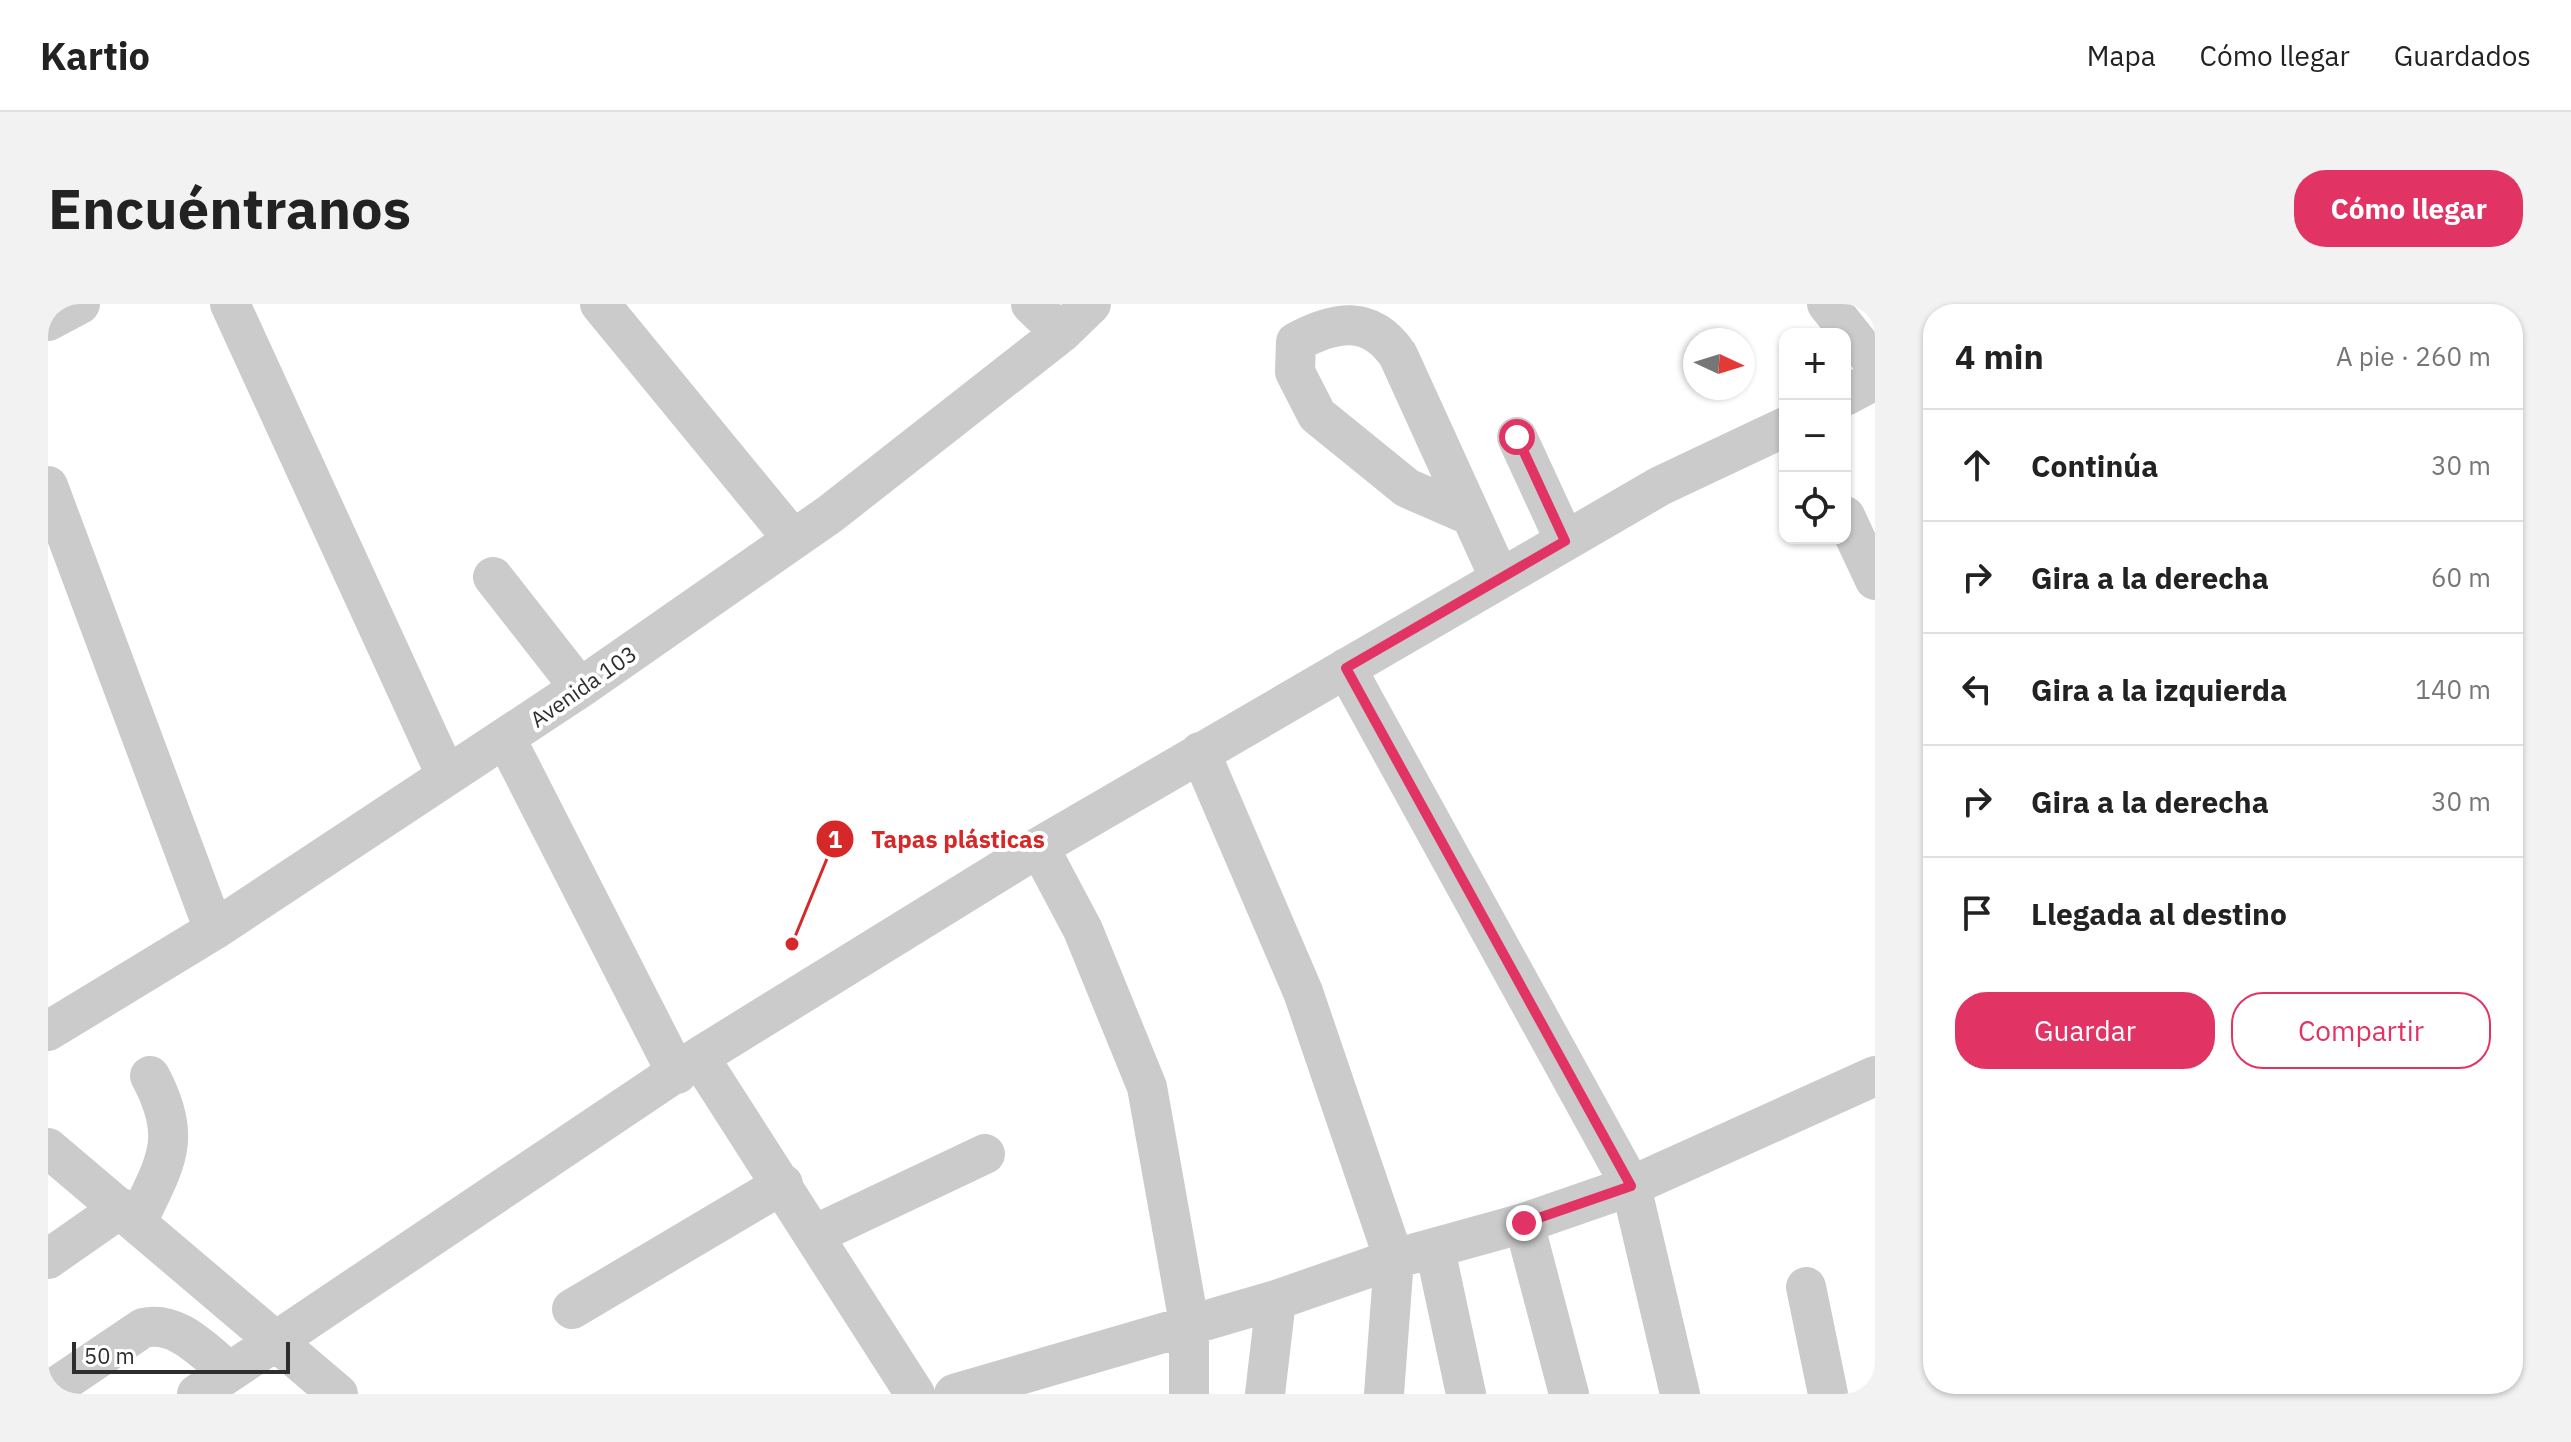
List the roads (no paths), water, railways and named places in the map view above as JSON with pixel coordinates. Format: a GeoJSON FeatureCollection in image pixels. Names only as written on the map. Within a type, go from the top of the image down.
{"type":"FeatureCollection","features":[{"type":"Feature","properties":{"kind":"street"},"geometry":{"type":"LineString","coordinates":[[48,321],[80,304]]}},
{"type":"Feature","properties":{"kind":"street"},"geometry":{"type":"LineString","coordinates":[[230,304],[446,775]]}},
{"type":"Feature","properties":{"kind":"street"},"geometry":{"type":"LineString","coordinates":[[600,304],[793,539]]}},
{"type":"Feature","properties":{"kind":"street"},"geometry":{"type":"LineString","coordinates":[[1031,304],[1061,333]]}},
{"type":"Feature","properties":{"kind":"street","name":"Avenida 103"},"geometry":{"type":"LineString","coordinates":[[48,1031],[214,930],[580,688],[793,539],[1061,333],[1091,304]]}},
{"type":"Feature","properties":{"kind":"street"},"geometry":{"type":"LineString","coordinates":[[1827,304],[1875,364]]}},
{"type":"Feature","properties":{"kind":"street"},"geometry":{"type":"LineString","coordinates":[[1469,515],[1407,488],[1317,415],[1295,372],[1296,342],[1327,325],[1367,328],[1386,338],[1398,355],[1500,579]]}},
{"type":"Feature","properties":{"kind":"street"},"geometry":{"type":"LineString","coordinates":[[1851,393],[1875,380]]}},
{"type":"Feature","properties":{"kind":"street"},"geometry":{"type":"LineString","coordinates":[[197,1394],[688,1066],[1039,847],[1660,486],[1779,430]]}},
{"type":"Feature","properties":{"kind":"street"},"geometry":{"type":"LineString","coordinates":[[1517,437],[1565,541]]}},
{"type":"Feature","properties":{"kind":"street"},"geometry":{"type":"LineString","coordinates":[[52,508],[214,930]]}},
{"type":"Feature","properties":{"kind":"street"},"geometry":{"type":"LineString","coordinates":[[1851,529],[1875,580]]}},
{"type":"Feature","properties":{"kind":"street"},"geometry":{"type":"LineString","coordinates":[[493,577],[580,688]]}},
{"type":"Feature","properties":{"kind":"street"},"geometry":{"type":"LineString","coordinates":[[1346,668],[1631,1186],[1680,1394]]}},
{"type":"Feature","properties":{"kind":"street"},"geometry":{"type":"LineString","coordinates":[[506,739],[688,1066],[783,1184],[915,1394]]}},
{"type":"Feature","properties":{"kind":"street"},"geometry":{"type":"LineString","coordinates":[[1200,752],[1303,992],[1394,1259],[1384,1394]]}},
{"type":"Feature","properties":{"kind":"street"},"geometry":{"type":"LineString","coordinates":[[1039,847],[1083,930],[1147,1087],[1189,1323],[1189,1394]]}},
{"type":"Feature","properties":{"kind":"street"},"geometry":{"type":"LineString","coordinates":[[48,1259],[129,1215],[165,1167],[168,1128],[164,1104],[150,1076]]}},
{"type":"Feature","properties":{"kind":"street"},"geometry":{"type":"LineString","coordinates":[[958,1393],[1276,1300],[1394,1259],[1524,1223],[1631,1186],[1875,1076]]}},
{"type":"Feature","properties":{"kind":"street"},"geometry":{"type":"LineString","coordinates":[[48,1148],[338,1394]]}},
{"type":"Feature","properties":{"kind":"street"},"geometry":{"type":"LineString","coordinates":[[816,1234],[985,1154]]}},
{"type":"Feature","properties":{"kind":"street"},"geometry":{"type":"LineString","coordinates":[[572,1309],[783,1184]]}},
{"type":"Feature","properties":{"kind":"street"},"geometry":{"type":"LineString","coordinates":[[1524,1223],[1569,1394]]}},
{"type":"Feature","properties":{"kind":"street"},"geometry":{"type":"LineString","coordinates":[[1435,1249],[1466,1394]]}},
{"type":"Feature","properties":{"kind":"street"},"geometry":{"type":"LineString","coordinates":[[1806,1287],[1828,1394]]}},
{"type":"Feature","properties":{"kind":"street"},"geometry":{"type":"LineString","coordinates":[[1265,1394],[1276,1300]]}},
{"type":"Feature","properties":{"kind":"street"},"geometry":{"type":"LineString","coordinates":[[48,1392],[143,1328],[159,1324],[172,1327],[230,1372]]}},
{"type":"Feature","properties":{"kind":"place","name":"Tapas plásticas"},"geometry":{"type":"Point","coordinates":[792,944]}}]}
